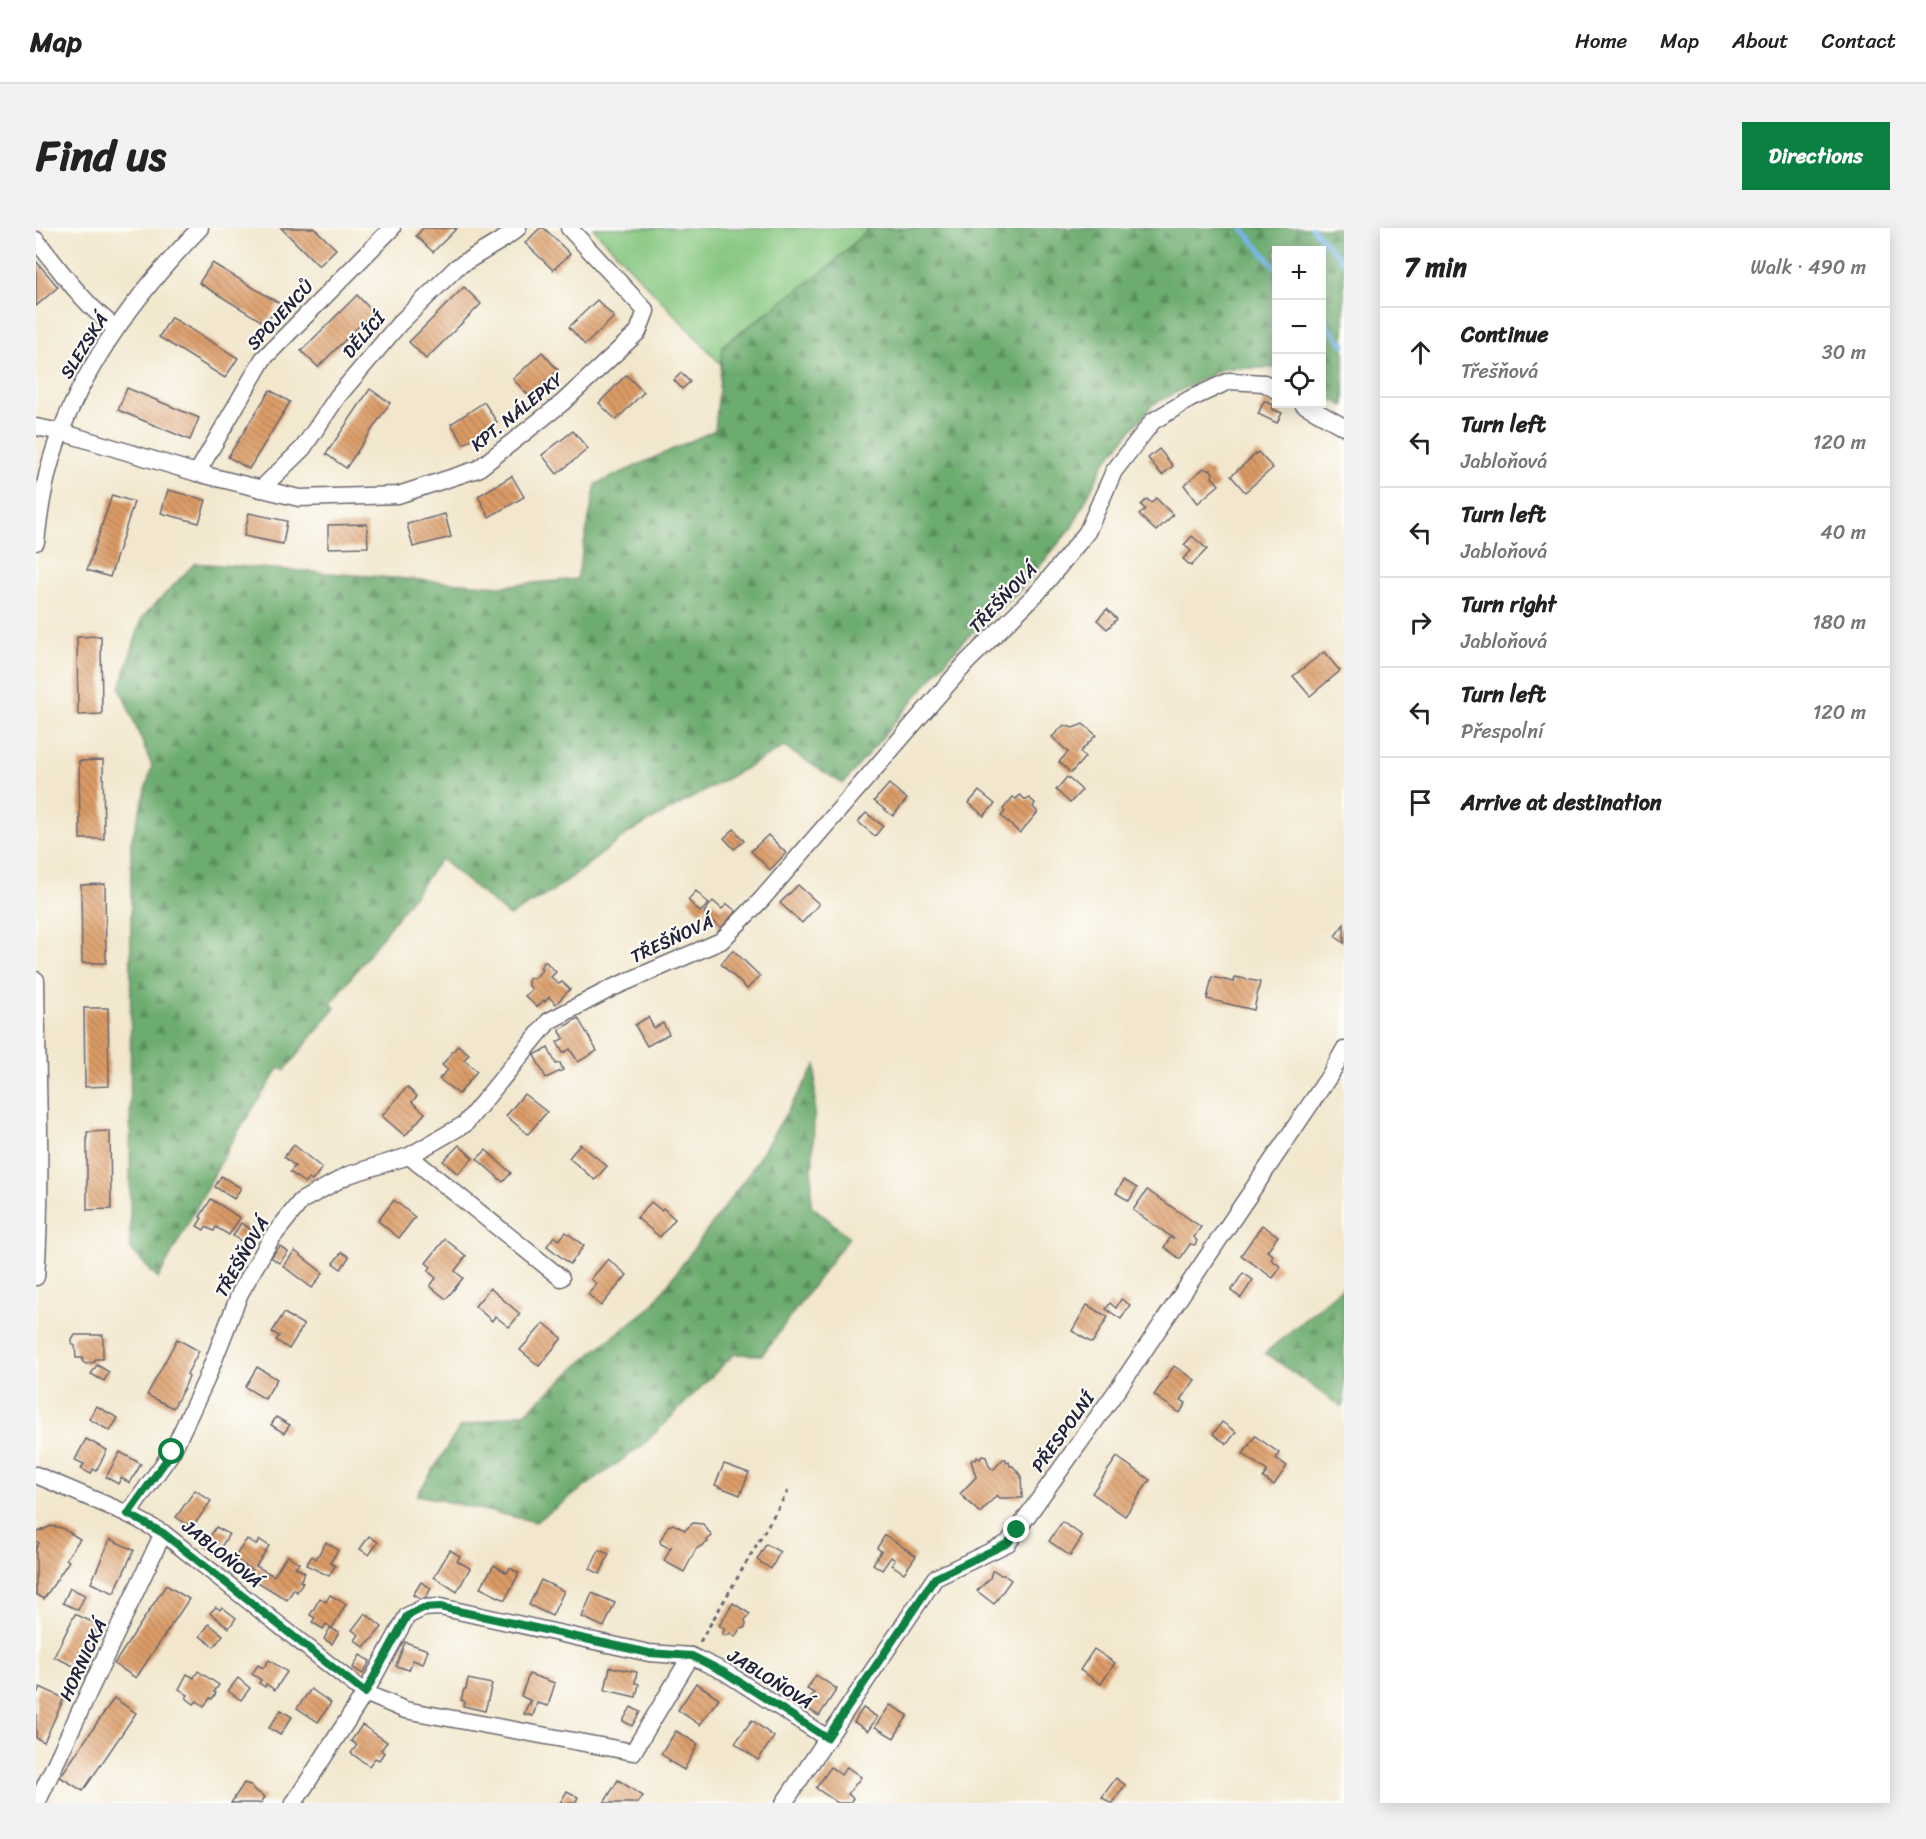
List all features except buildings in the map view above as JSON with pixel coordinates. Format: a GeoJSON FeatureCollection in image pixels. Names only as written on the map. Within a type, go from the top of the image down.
{"type":"FeatureCollection","features":[{"type":"Feature","properties":{"kind":"street","name":"SLEZSKÁ"},"geometry":{"type":"LineString","coordinates":[[36,542],[47,475],[61,432],[77,394],[116,328],[174,254],[200,228]]}},
{"type":"Feature","properties":{"kind":"street","name":"SPOJENCŮ"},"geometry":{"type":"LineString","coordinates":[[196,473],[263,359],[392,228]]}},
{"type":"Feature","properties":{"kind":"street","name":"DĚLÍCÍ"},"geometry":{"type":"LineString","coordinates":[[261,489],[303,448],[338,396],[399,324],[457,267],[506,238],[518,228]]}},
{"type":"Feature","properties":{"kind":"street","name":"KPT. NÁLEPKY"},"geometry":{"type":"LineString","coordinates":[[36,427],[61,432],[196,473],[299,498],[398,495],[478,470],[562,403],[638,332],[646,311],[569,228]]}},
{"type":"Feature","properties":{"kind":"street"},"geometry":{"type":"LineString","coordinates":[[36,240],[84,300],[116,328]]}},
{"type":"Feature","properties":{"kind":"street","name":"TŘEŠŇOVÁ"},"geometry":{"type":"LineString","coordinates":[[128,1514],[172,1452],[206,1380],[240,1293],[271,1239],[301,1201],[348,1175],[410,1156],[465,1124],[549,1021],[612,988],[722,941],[762,899],[962,667],[1039,591],[1087,532],[1114,471],[1153,421],[1190,399],[1229,381],[1264,383],[1272,388]]}},
{"type":"Feature","properties":{"kind":"street"},"geometry":{"type":"LineString","coordinates":[[1310,408],[1344,427]]}},
{"type":"Feature","properties":{"kind":"street"},"geometry":{"type":"LineString","coordinates":[[36,980],[39,1141],[36,1276]]}},
{"type":"Feature","properties":{"kind":"street","name":"PŘESPOLNÍ"},"geometry":{"type":"LineString","coordinates":[[784,1803],[935,1578],[1008,1543],[1187,1288],[1330,1075],[1344,1050]]}},
{"type":"Feature","properties":{"kind":"street"},"geometry":{"type":"LineString","coordinates":[[410,1156],[561,1278]]}},
{"type":"Feature","properties":{"kind":"street","name":"JABLOŇOVÁ"},"geometry":{"type":"LineString","coordinates":[[36,1475],[128,1514],[163,1533],[365,1693],[405,1710],[633,1752],[692,1656]]}},
{"type":"Feature","properties":{"kind":"street","name":"HORNICKÁ"},"geometry":{"type":"LineString","coordinates":[[37,1803],[163,1533]]}},
{"type":"Feature","properties":{"kind":"street","name":"JABLOŇOVÁ"},"geometry":{"type":"LineString","coordinates":[[294,1803],[365,1693],[407,1616],[423,1608],[440,1607],[649,1653],[692,1656],[724,1672],[827,1738]]}},
{"type":"Feature","properties":{"kind":"path"},"geometry":{"type":"LineString","coordinates":[[692,1656],[788,1491]]}},
{"type":"Feature","properties":{"kind":"green space"},"geometry":{"type":"Polygon","coordinates":[[[593,228],[869,228],[829,267],[723,345],[721,364],[593,228]]]}},
{"type":"Feature","properties":{"kind":"green space"},"geometry":{"type":"Polygon","coordinates":[[[869,228],[1344,228],[1344,406],[1326,396],[1326,246],[1272,246],[1272,368],[1224,368],[1152,405],[1105,462],[1072,527],[1020,590],[962,642],[843,784],[784,747],[630,832],[556,889],[509,916],[441,859],[331,1004],[335,1008],[285,1070],[280,1067],[235,1136],[158,1279],[130,1248],[131,842],[152,766],[120,688],[142,618],[195,563],[501,586],[577,579],[596,484],[715,430],[723,346],[829,267],[869,228]]]}},
{"type":"Feature","properties":{"kind":"green space"},"geometry":{"type":"Polygon","coordinates":[[[816,1065],[811,1205],[849,1237],[762,1355],[734,1354],[643,1445],[536,1522],[417,1495],[460,1427],[526,1412],[593,1352],[651,1307],[750,1172],[816,1065]]]}},
{"type":"Feature","properties":{"kind":"green space"},"geometry":{"type":"Polygon","coordinates":[[[1344,1286],[1344,1404],[1342,1407],[1265,1353],[1344,1286]]]}},
{"type":"Feature","properties":{"kind":"waterway"},"geometry":{"type":"LineString","coordinates":[[1242,228],[1272,263]]}},
{"type":"Feature","properties":{"kind":"waterway"},"geometry":{"type":"LineString","coordinates":[[1312,228],[1344,263]]}},
{"type":"Feature","properties":{"kind":"waterway"},"geometry":{"type":"LineString","coordinates":[[1326,324],[1344,345]]}},
{"type":"Feature","properties":{"kind":"route"},"geometry":{"type":"LineString","coordinates":[[172,1452],[128,1514],[163,1533],[365,1693],[407,1616],[423,1608],[440,1607],[649,1653],[692,1656],[724,1672],[827,1738],[935,1578],[1008,1543],[1017,1530]]}}]}
